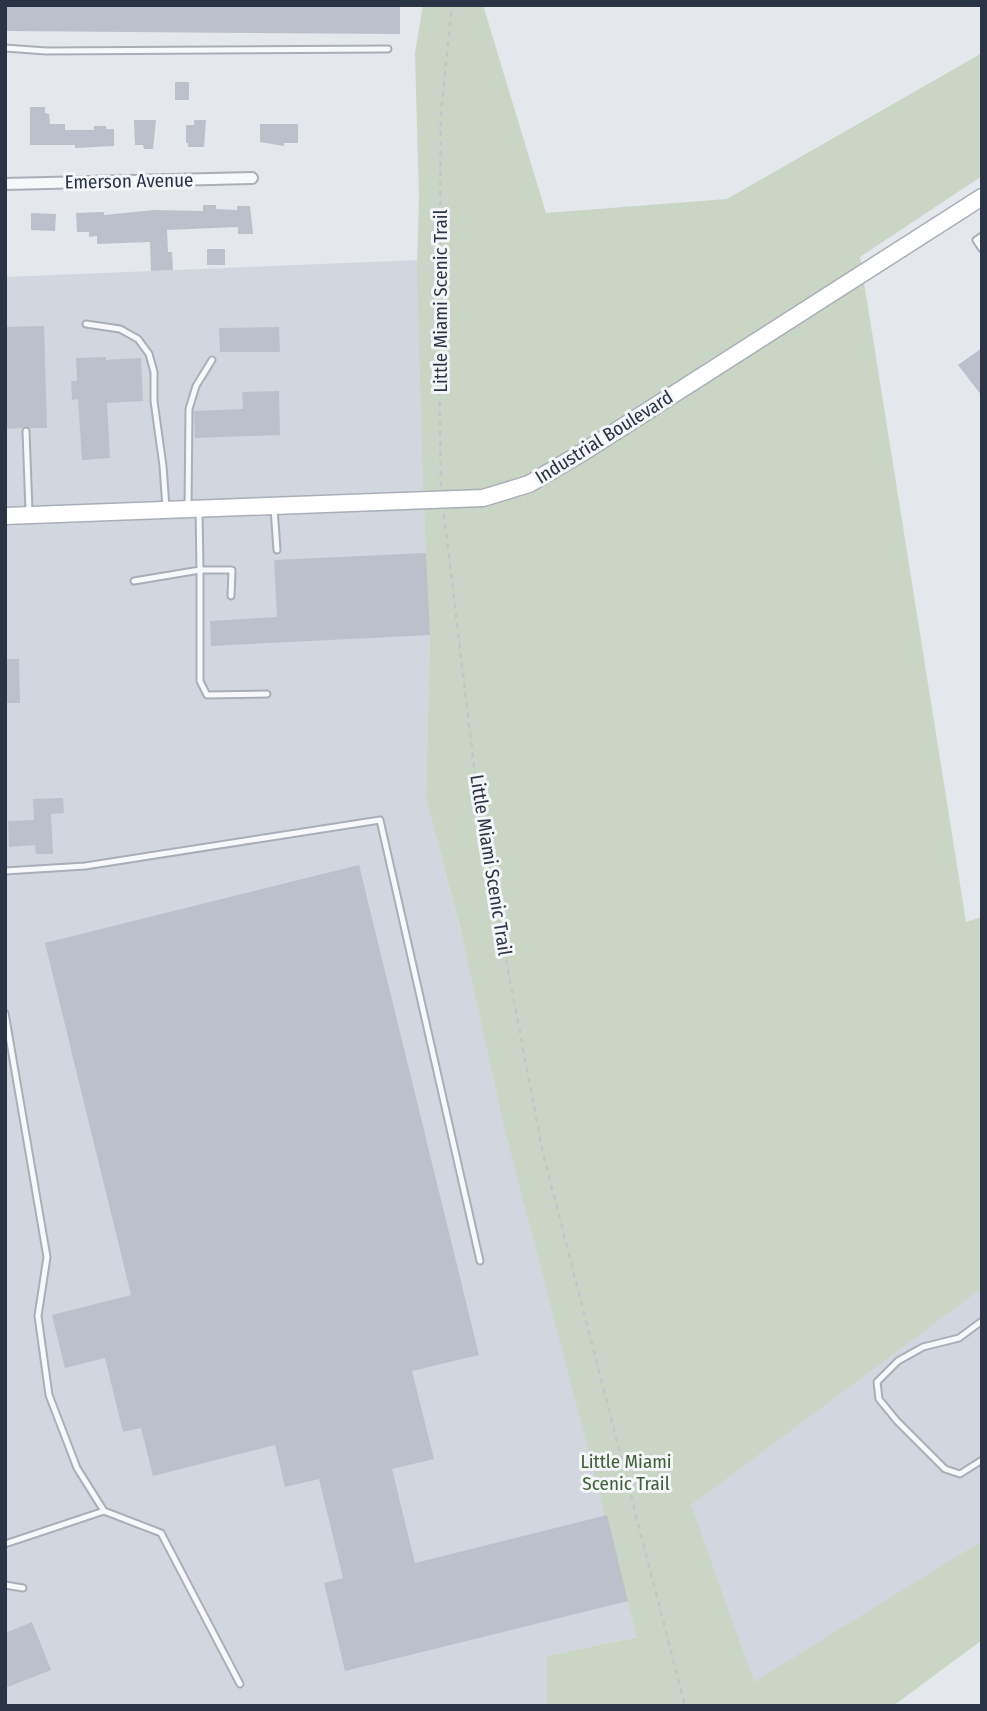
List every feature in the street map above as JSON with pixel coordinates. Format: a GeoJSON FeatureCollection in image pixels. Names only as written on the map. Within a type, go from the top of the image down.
{"type":"FeatureCollection","features":[{"type":"Feature","properties":{"kind":"street","name":"Emerson Avenue"},"geometry":{"type":"LineString","coordinates":[[5,184],[253,178]]}},
{"type":"Feature","properties":{"kind":"street","name":"Industrial Boulevard"},"geometry":{"type":"LineString","coordinates":[[5,516],[483,498],[529,484],[597,444],[982,197]]}},
{"type":"Feature","properties":{"kind":"lane"},"geometry":{"type":"LineString","coordinates":[[5,48],[46,51],[388,49]]}},
{"type":"Feature","properties":{"kind":"lane"},"geometry":{"type":"LineString","coordinates":[[982,236],[976,240],[982,249]]}},
{"type":"Feature","properties":{"kind":"lane"},"geometry":{"type":"LineString","coordinates":[[86,324],[121,329],[138,339],[149,354],[154,372],[154,401],[166,508]]}},
{"type":"Feature","properties":{"kind":"lane"},"geometry":{"type":"LineString","coordinates":[[212,360],[196,386],[189,409],[200,570],[200,681],[207,695],[267,694]]}},
{"type":"Feature","properties":{"kind":"lane"},"geometry":{"type":"LineString","coordinates":[[26,431],[30,514]]}},
{"type":"Feature","properties":{"kind":"lane"},"geometry":{"type":"LineString","coordinates":[[274,505],[277,550]]}},
{"type":"Feature","properties":{"kind":"lane"},"geometry":{"type":"LineString","coordinates":[[134,581],[200,570],[232,570],[231,596]]}},
{"type":"Feature","properties":{"kind":"lane"},"geometry":{"type":"LineString","coordinates":[[5,871],[85,866],[380,820],[480,1261]]}},
{"type":"Feature","properties":{"kind":"lane"},"geometry":{"type":"LineString","coordinates":[[5,1013],[47,1257],[38,1316],[48,1395],[77,1468],[104,1511],[161,1533],[240,1684]]}},
{"type":"Feature","properties":{"kind":"lane"},"geometry":{"type":"LineString","coordinates":[[982,1321],[959,1338],[923,1348],[898,1362],[877,1382],[879,1399],[945,1469],[960,1474],[982,1460]]}},
{"type":"Feature","properties":{"kind":"lane"},"geometry":{"type":"LineString","coordinates":[[5,1544],[104,1511]]}},
{"type":"Feature","properties":{"kind":"lane"},"geometry":{"type":"LineString","coordinates":[[5,1585],[23,1588]]}},
{"type":"Feature","properties":{"kind":"path","name":"Little Miami Scenic Trail"},"geometry":{"type":"LineString","coordinates":[[452,5],[441,113],[439,349],[442,499],[482,834],[543,1153],[685,1706]]}},
{"type":"Feature","properties":{"kind":"shaded area"},"geometry":{"type":"Polygon","coordinates":[[[420,260],[430,635],[426,798],[645,1635],[548,1656],[547,1706],[5,1706],[5,277],[420,260]]]}},
{"type":"Feature","properties":{"kind":"shaded area"},"geometry":{"type":"Polygon","coordinates":[[[982,1245],[982,1635],[713,1706],[657,1465],[982,1245]]]}},
{"type":"Feature","properties":{"kind":"green space"},"geometry":{"type":"Polygon","coordinates":[[[423,5],[483,5],[546,213],[727,199],[982,53],[982,176],[860,257],[966,922],[982,917],[982,1288],[691,1505],[754,1682],[982,1541],[982,1640],[893,1706],[547,1706],[547,1656],[637,1637],[505,1130],[462,935],[426,798],[430,635],[417,268],[419,198],[415,53],[423,5]]]}},
{"type":"Feature","properties":{"kind":"building"},"geometry":{"type":"Polygon","coordinates":[[[5,5],[400,5],[400,34],[5,31],[5,5]]]}},
{"type":"Feature","properties":{"kind":"building"},"geometry":{"type":"Polygon","coordinates":[[[175,82],[189,82],[189,100],[175,100],[175,82]]]}},
{"type":"Feature","properties":{"kind":"building"},"geometry":{"type":"Polygon","coordinates":[[[30,107],[45,107],[50,124],[65,124],[65,130],[94,130],[94,126],[114,129],[114,146],[75,148],[75,145],[30,145],[30,107]]]}},
{"type":"Feature","properties":{"kind":"building"},"geometry":{"type":"Polygon","coordinates":[[[134,120],[156,120],[153,149],[135,145],[134,120]]]}},
{"type":"Feature","properties":{"kind":"building"},"geometry":{"type":"Polygon","coordinates":[[[194,120],[206,120],[204,147],[188,147],[186,143],[186,125],[194,125],[194,120]]]}},
{"type":"Feature","properties":{"kind":"building"},"geometry":{"type":"Polygon","coordinates":[[[260,124],[298,124],[298,143],[284,143],[284,146],[260,142],[260,124]]]}},
{"type":"Feature","properties":{"kind":"building"},"geometry":{"type":"Polygon","coordinates":[[[203,205],[237,210],[237,206],[250,206],[253,234],[238,234],[238,227],[167,230],[168,252],[172,252],[173,270],[151,271],[150,242],[97,244],[97,236],[89,237],[89,232],[77,232],[76,213],[104,212],[104,215],[154,210],[203,211],[203,205]]]}},
{"type":"Feature","properties":{"kind":"building"},"geometry":{"type":"Polygon","coordinates":[[[31,213],[56,214],[55,231],[31,230],[31,213]]]}},
{"type":"Feature","properties":{"kind":"building"},"geometry":{"type":"Polygon","coordinates":[[[207,249],[225,249],[225,265],[207,265],[207,249]]]}},
{"type":"Feature","properties":{"kind":"building"},"geometry":{"type":"Polygon","coordinates":[[[44,326],[47,428],[26,426],[5,429],[5,327],[44,326]]]}},
{"type":"Feature","properties":{"kind":"building"},"geometry":{"type":"Polygon","coordinates":[[[279,327],[280,352],[220,352],[219,328],[279,327]]]}},
{"type":"Feature","properties":{"kind":"building"},"geometry":{"type":"Polygon","coordinates":[[[982,348],[982,396],[958,365],[982,348]]]}},
{"type":"Feature","properties":{"kind":"building"},"geometry":{"type":"Polygon","coordinates":[[[106,357],[106,360],[141,358],[143,401],[107,403],[110,458],[82,460],[78,399],[72,400],[71,381],[77,381],[76,358],[106,357]]]}},
{"type":"Feature","properties":{"kind":"building"},"geometry":{"type":"Polygon","coordinates":[[[279,391],[280,435],[195,438],[194,411],[243,409],[242,392],[279,391]]]}},
{"type":"Feature","properties":{"kind":"building"},"geometry":{"type":"Polygon","coordinates":[[[426,553],[430,635],[211,646],[210,621],[277,617],[274,560],[426,553]]]}},
{"type":"Feature","properties":{"kind":"building"},"geometry":{"type":"Polygon","coordinates":[[[5,659],[19,659],[20,703],[5,703],[5,659]]]}},
{"type":"Feature","properties":{"kind":"building"},"geometry":{"type":"Polygon","coordinates":[[[63,798],[64,813],[51,814],[53,854],[36,854],[35,845],[9,847],[8,821],[34,820],[33,799],[63,798]]]}},
{"type":"Feature","properties":{"kind":"building"},"geometry":{"type":"Polygon","coordinates":[[[359,865],[479,1355],[412,1371],[434,1459],[392,1469],[415,1563],[607,1515],[628,1601],[345,1671],[324,1583],[343,1578],[319,1479],[285,1487],[275,1445],[153,1476],[141,1428],[123,1432],[105,1358],[65,1368],[52,1315],[131,1295],[45,943],[359,865]]]}},
{"type":"Feature","properties":{"kind":"building"},"geometry":{"type":"Polygon","coordinates":[[[32,1622],[51,1670],[5,1688],[5,1633],[32,1622]]]}}]}
